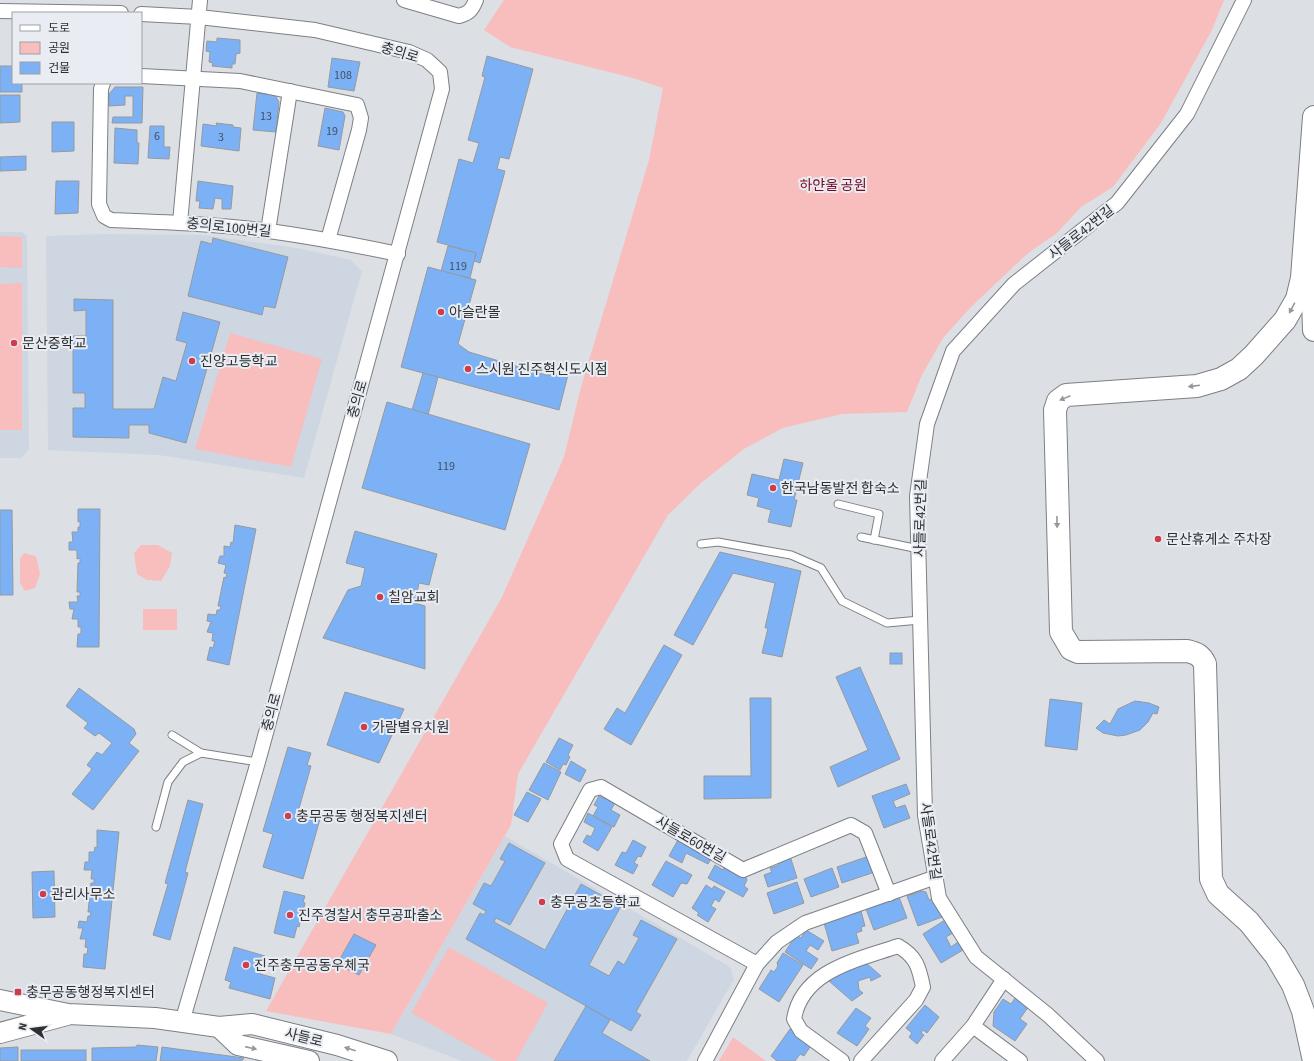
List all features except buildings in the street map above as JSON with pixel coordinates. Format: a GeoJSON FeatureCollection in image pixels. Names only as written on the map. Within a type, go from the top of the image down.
{"type":"FeatureCollection","features":[{"type":"Feature","properties":{"kind":"highway"},"geometry":{"type":"LineString","coordinates":[[1314,117],[1302,278],[1296,299],[1285,320],[1271,338],[1238,369],[1221,379],[1197,386],[1066,395],[1058,401],[1054,410],[1061,632],[1071,649],[1078,652],[1187,651],[1196,653],[1202,658],[1205,664],[1211,879],[1218,894],[1249,922],[1276,956],[1293,985],[1303,1011],[1314,1061]]}},
{"type":"Feature","properties":{"kind":"highway"},"geometry":{"type":"LineString","coordinates":[[1314,155],[1312,241],[1314,330]]}},
{"type":"Feature","properties":{"kind":"street","name":"충의로100번길"},"geometry":{"type":"LineString","coordinates":[[200,0],[180,223],[268,231],[328,240],[398,254]]}},
{"type":"Feature","properties":{"kind":"street"},"geometry":{"type":"LineString","coordinates":[[404,0],[459,16],[467,14],[472,10],[476,0]]}},
{"type":"Feature","properties":{"kind":"street","name":"사들로42번길"},"geometry":{"type":"LineString","coordinates":[[1097,1061],[1048,1015],[976,956],[939,898],[925,816],[917,496],[927,424],[953,351],[1014,284],[1117,203],[1187,114],[1244,0]]}},
{"type":"Feature","properties":{"kind":"street"},"geometry":{"type":"LineString","coordinates":[[0,11],[60,12]]}},
{"type":"Feature","properties":{"kind":"street","name":"충의로"},"geometry":{"type":"LineString","coordinates":[[142,14],[199,17],[315,30],[409,52],[427,60],[440,72],[442,89],[258,762],[182,1022]]}},
{"type":"Feature","properties":{"kind":"street"},"geometry":{"type":"LineString","coordinates":[[142,76],[240,82],[290,90],[357,105],[361,118],[352,159],[328,240]]}},
{"type":"Feature","properties":{"kind":"street"},"geometry":{"type":"LineString","coordinates":[[103,84],[101,96],[99,204],[104,216],[111,220],[180,223]]}},
{"type":"Feature","properties":{"kind":"street"},"geometry":{"type":"LineString","coordinates":[[268,231],[290,90]]}},
{"type":"Feature","properties":{"kind":"street","name":"사들로60번길"},"geometry":{"type":"LineString","coordinates":[[757,964],[567,859],[561,844],[590,790],[601,787],[744,870],[852,825],[864,833],[888,894]]}},
{"type":"Feature","properties":{"kind":"street"},"geometry":{"type":"LineString","coordinates":[[705,1061],[757,964],[777,942],[805,923],[936,877]]}},
{"type":"Feature","properties":{"kind":"street"},"geometry":{"type":"LineString","coordinates":[[842,1061],[801,1031],[794,1019],[796,1007],[814,981],[835,967],[898,946],[910,953],[919,969],[923,987],[916,1000],[861,1061]]}},
{"type":"Feature","properties":{"kind":"street"},"geometry":{"type":"LineString","coordinates":[[942,1061],[974,1026],[1004,979]]}},
{"type":"Feature","properties":{"kind":"street","name":"사들로"},"geometry":{"type":"LineString","coordinates":[[0,1000],[68,1014],[155,1018],[219,1027],[252,1024],[337,1044],[387,1061]]}},
{"type":"Feature","properties":{"kind":"street","name":"사들로"},"geometry":{"type":"LineString","coordinates":[[0,1033],[68,1014]]}},
{"type":"Feature","properties":{"kind":"street"},"geometry":{"type":"LineString","coordinates":[[974,1026],[1020,1061]]}},
{"type":"Feature","properties":{"kind":"street","name":"사들로"},"geometry":{"type":"LineString","coordinates":[[219,1027],[238,1045],[309,1061]]}},
{"type":"Feature","properties":{"kind":"lane"},"geometry":{"type":"LineString","coordinates":[[838,504],[879,514],[874,540]]}},
{"type":"Feature","properties":{"kind":"lane"},"geometry":{"type":"LineString","coordinates":[[861,537],[919,549]]}},
{"type":"Feature","properties":{"kind":"lane"},"geometry":{"type":"LineString","coordinates":[[701,544],[718,542],[791,555],[821,568],[842,601],[887,623],[920,620]]}},
{"type":"Feature","properties":{"kind":"lane"},"geometry":{"type":"LineString","coordinates":[[172,734],[201,753],[258,762]]}},
{"type":"Feature","properties":{"kind":"lane"},"geometry":{"type":"LineString","coordinates":[[156,827],[168,782],[183,762],[201,753]]}},
{"type":"Feature","properties":{"kind":"shaded area","name":"문산중학교"},"geometry":{"type":"Polygon","coordinates":[[[0,232],[22,232],[27,236],[29,449],[21,458],[0,458],[0,232]]]}},
{"type":"Feature","properties":{"kind":"shaded area","name":"진양고등학교"},"geometry":{"type":"Polygon","coordinates":[[[104,234],[203,235],[297,248],[351,260],[362,271],[304,478],[159,455],[48,450],[46,236],[104,234]]]}},
{"type":"Feature","properties":{"kind":"shaded area","name":"충무공초등학교"},"geometry":{"type":"Polygon","coordinates":[[[505,836],[730,967],[734,979],[687,1061],[462,1061],[391,1034],[505,836]]]}},
{"type":"Feature","properties":{"kind":"green space","name":"하얀울 공원"},"geometry":{"type":"Polygon","coordinates":[[[504,0],[1224,0],[1212,30],[1161,123],[1113,187],[1081,207],[1057,233],[1027,254],[970,308],[943,338],[922,375],[907,412],[842,414],[783,428],[744,449],[701,483],[668,515],[518,774],[511,825],[391,1034],[266,1011],[501,599],[564,457],[581,387],[649,160],[663,88],[633,78],[510,47],[484,30],[504,0]]]}},
{"type":"Feature","properties":{"kind":"green space"},"geometry":{"type":"Polygon","coordinates":[[[0,236],[22,237],[22,268],[0,267],[0,236]]]}},
{"type":"Feature","properties":{"kind":"green space"},"geometry":{"type":"Polygon","coordinates":[[[22,283],[22,430],[0,430],[0,284],[22,283]]]}},
{"type":"Feature","properties":{"kind":"green space"},"geometry":{"type":"Polygon","coordinates":[[[230,333],[322,359],[291,467],[195,449],[230,333]]]}},
{"type":"Feature","properties":{"kind":"green space"},"geometry":{"type":"Polygon","coordinates":[[[141,545],[158,545],[172,553],[170,566],[161,581],[147,580],[137,574],[134,553],[141,545]]]}},
{"type":"Feature","properties":{"kind":"green space"},"geometry":{"type":"Polygon","coordinates":[[[24,553],[36,556],[40,574],[35,588],[25,591],[20,583],[20,558],[24,553]]]}},
{"type":"Feature","properties":{"kind":"green space"},"geometry":{"type":"Polygon","coordinates":[[[143,609],[177,609],[177,630],[143,630],[143,609]]]}},
{"type":"Feature","properties":{"kind":"green space"},"geometry":{"type":"Polygon","coordinates":[[[449,947],[548,1003],[516,1061],[496,1061],[411,1013],[449,947]]]}},
{"type":"Feature","properties":{"kind":"green space"},"geometry":{"type":"Polygon","coordinates":[[[733,1037],[766,1061],[719,1061],[733,1037]]]}},
{"type":"Feature","properties":{"kind":"place","name":"아슬란몰"},"geometry":{"type":"Point","coordinates":[441,312]}},
{"type":"Feature","properties":{"kind":"place","name":"문산중학교"},"geometry":{"type":"Point","coordinates":[14,343]}},
{"type":"Feature","properties":{"kind":"place","name":"진양고등학교"},"geometry":{"type":"Point","coordinates":[192,361]}},
{"type":"Feature","properties":{"kind":"place","name":"스시원 진주혁신도시점"},"geometry":{"type":"Point","coordinates":[468,369]}},
{"type":"Feature","properties":{"kind":"place","name":"한국남동발전 합숙소"},"geometry":{"type":"Point","coordinates":[773,488]}},
{"type":"Feature","properties":{"kind":"place","name":"문산휴게소 주차장"},"geometry":{"type":"Point","coordinates":[1158,539]}},
{"type":"Feature","properties":{"kind":"place","name":"칠암교회"},"geometry":{"type":"Point","coordinates":[380,597]}},
{"type":"Feature","properties":{"kind":"place","name":"가람별유치원"},"geometry":{"type":"Point","coordinates":[364,727]}},
{"type":"Feature","properties":{"kind":"place","name":"충무공동 행정복지센터"},"geometry":{"type":"Point","coordinates":[288,816]}},
{"type":"Feature","properties":{"kind":"place","name":"관리사무소"},"geometry":{"type":"Point","coordinates":[43,894]}},
{"type":"Feature","properties":{"kind":"place","name":"충무공초등학교"},"geometry":{"type":"Point","coordinates":[542,902]}},
{"type":"Feature","properties":{"kind":"place","name":"진주경찰서 충무공파출소"},"geometry":{"type":"Point","coordinates":[290,915]}},
{"type":"Feature","properties":{"kind":"place","name":"진주충무공동우체국"},"geometry":{"type":"Point","coordinates":[246,965]}},
{"type":"Feature","properties":{"kind":"place","name":"충무공동행정복지센터"},"geometry":{"type":"Point","coordinates":[18,992]}}]}
